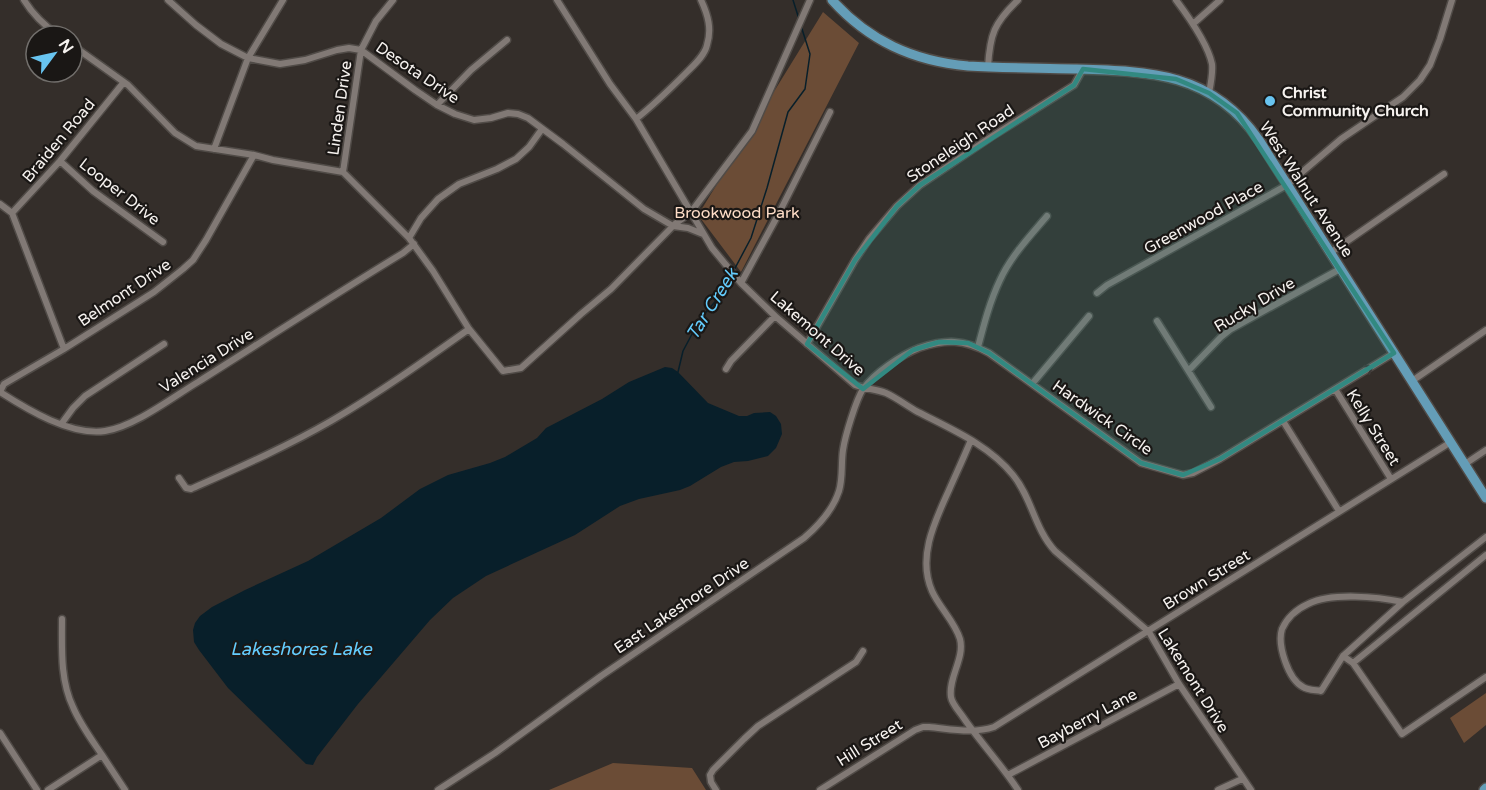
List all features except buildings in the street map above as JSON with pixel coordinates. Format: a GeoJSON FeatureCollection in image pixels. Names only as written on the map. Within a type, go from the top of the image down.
{"type":"FeatureCollection","features":[{"type":"Feature","properties":{"kind":"main road","name":"West Walnut Avenue"},"geometry":{"type":"LineString","coordinates":[[832,0],[852,20],[865,29],[887,43],[921,58],[948,64],[988,67],[1142,72],[1176,79],[1209,93],[1237,113],[1249,127],[1287,185],[1486,498]]}},
{"type":"Feature","properties":{"kind":"street"},"geometry":{"type":"LineString","coordinates":[[24,0],[42,24]]}},
{"type":"Feature","properties":{"kind":"street","name":"Desota Drive"},"geometry":{"type":"LineString","coordinates":[[168,0],[221,44],[249,58],[280,64],[305,60],[337,50],[349,48],[361,50],[437,105],[455,114],[474,120],[508,113],[528,118],[644,209],[673,226],[688,228],[705,235]]}},
{"type":"Feature","properties":{"kind":"street"},"geometry":{"type":"LineString","coordinates":[[214,149],[249,58],[283,0]]}},
{"type":"Feature","properties":{"kind":"street","name":"Linden Drive"},"geometry":{"type":"LineString","coordinates":[[393,0],[376,21],[361,50],[343,172],[414,244],[468,329],[503,371],[521,368],[611,289],[673,226]]}},
{"type":"Feature","properties":{"kind":"street","name":"Lakemont Drive"},"geometry":{"type":"LineString","coordinates":[[557,0],[610,84],[636,119],[712,248],[741,283],[775,316],[855,385],[885,393],[971,440],[1005,466],[1015,477],[1040,530],[1055,551],[1149,632],[1179,684],[1251,790]]}},
{"type":"Feature","properties":{"kind":"street"},"geometry":{"type":"LineString","coordinates":[[636,119],[664,96],[707,48],[708,16],[701,0]]}},
{"type":"Feature","properties":{"kind":"street"},"geometry":{"type":"LineString","coordinates":[[673,226],[691,212],[752,131],[810,0]]}},
{"type":"Feature","properties":{"kind":"street"},"geometry":{"type":"LineString","coordinates":[[988,67],[990,40],[993,33],[1004,13],[1018,0]]}},
{"type":"Feature","properties":{"kind":"street"},"geometry":{"type":"LineString","coordinates":[[1176,0],[1193,24],[1210,56],[1212,65],[1209,93]]}},
{"type":"Feature","properties":{"kind":"street"},"geometry":{"type":"LineString","coordinates":[[1193,24],[1220,0]]}},
{"type":"Feature","properties":{"kind":"street","name":"Greenwood Place"},"geometry":{"type":"LineString","coordinates":[[1097,293],[1107,285],[1287,185],[1341,139],[1403,97],[1420,80],[1430,65],[1452,0]]}},
{"type":"Feature","properties":{"kind":"street"},"geometry":{"type":"LineString","coordinates":[[437,105],[471,70],[507,40]]}},
{"type":"Feature","properties":{"kind":"street"},"geometry":{"type":"LineString","coordinates":[[84,54],[124,82],[175,133],[196,146],[343,172]]}},
{"type":"Feature","properties":{"kind":"street","name":"Stoneleigh Road"},"geometry":{"type":"LineString","coordinates":[[807,344],[869,239],[897,206],[920,185],[1074,85],[1083,69]]}},
{"type":"Feature","properties":{"kind":"street","name":"Braiden Road"},"geometry":{"type":"LineString","coordinates":[[12,213],[60,161],[124,82]]}},
{"type":"Feature","properties":{"kind":"street"},"geometry":{"type":"LineString","coordinates":[[741,283],[830,112]]}},
{"type":"Feature","properties":{"kind":"street"},"geometry":{"type":"LineString","coordinates":[[409,238],[421,218],[438,199],[459,184],[497,170],[516,159],[529,147],[542,129]]}},
{"type":"Feature","properties":{"kind":"street","name":"Belmont Drive"},"geometry":{"type":"LineString","coordinates":[[0,392],[4,384],[154,292],[193,260],[254,155]]}},
{"type":"Feature","properties":{"kind":"street","name":"Looper Drive"},"geometry":{"type":"LineString","coordinates":[[60,161],[93,191],[163,242]]}},
{"type":"Feature","properties":{"kind":"street"},"geometry":{"type":"LineString","coordinates":[[1330,253],[1444,174]]}},
{"type":"Feature","properties":{"kind":"street"},"geometry":{"type":"LineString","coordinates":[[0,204],[12,213],[64,349]]}},
{"type":"Feature","properties":{"kind":"street"},"geometry":{"type":"LineString","coordinates":[[978,347],[991,301],[1003,274],[1047,216]]}},
{"type":"Feature","properties":{"kind":"street","name":"Valencia Drive"},"geometry":{"type":"LineString","coordinates":[[0,392],[31,411],[80,430],[104,431],[118,428],[142,416],[414,244]]}},
{"type":"Feature","properties":{"kind":"street","name":"Rucky Drive"},"geometry":{"type":"LineString","coordinates":[[1189,370],[1231,329],[1340,269]]}},
{"type":"Feature","properties":{"kind":"street"},"geometry":{"type":"LineString","coordinates":[[726,369],[775,316]]}},
{"type":"Feature","properties":{"kind":"street"},"geometry":{"type":"LineString","coordinates":[[1032,384],[1089,316]]}},
{"type":"Feature","properties":{"kind":"street"},"geometry":{"type":"LineString","coordinates":[[1156,321],[1211,407]]}},
{"type":"Feature","properties":{"kind":"street"},"geometry":{"type":"LineString","coordinates":[[179,478],[186,488],[190,489],[285,445],[331,421],[374,394],[468,329]]}},
{"type":"Feature","properties":{"kind":"street"},"geometry":{"type":"LineString","coordinates":[[1412,381],[1486,330]]}},
{"type":"Feature","properties":{"kind":"street","name":"Hardwick Circle"},"geometry":{"type":"LineString","coordinates":[[864,388],[870,380],[914,350],[939,342],[968,343],[989,353],[1141,463],[1183,475],[1193,473],[1220,459],[1394,353]]}},
{"type":"Feature","properties":{"kind":"street"},"geometry":{"type":"LineString","coordinates":[[62,423],[85,396],[164,344]]}},
{"type":"Feature","properties":{"kind":"street","name":"East Lakeshore Drive"},"geometry":{"type":"LineString","coordinates":[[438,790],[495,753],[601,676],[814,529],[824,519],[839,491],[843,449],[858,398],[864,388]]}},
{"type":"Feature","properties":{"kind":"street","name":"Kelly Street"},"geometry":{"type":"LineString","coordinates":[[1335,389],[1391,479]]}},
{"type":"Feature","properties":{"kind":"street"},"geometry":{"type":"LineString","coordinates":[[1283,421],[1339,512]]}},
{"type":"Feature","properties":{"kind":"street"},"geometry":{"type":"LineString","coordinates":[[971,440],[935,520],[926,566],[932,592],[960,640],[959,657],[951,688],[952,702],[1018,790]]}},
{"type":"Feature","properties":{"kind":"street","name":"Brown Street"},"geometry":{"type":"LineString","coordinates":[[972,731],[994,727],[1451,442]]}},
{"type":"Feature","properties":{"kind":"street"},"geometry":{"type":"LineString","coordinates":[[1465,464],[1486,450]]}},
{"type":"Feature","properties":{"kind":"street"},"geometry":{"type":"LineString","coordinates":[[1404,602],[1384,598],[1329,597],[1308,604],[1289,616],[1282,631],[1281,643],[1286,667],[1303,687],[1321,691],[1343,656],[1404,602],[1486,537]]}},
{"type":"Feature","properties":{"kind":"street"},"geometry":{"type":"LineString","coordinates":[[1353,663],[1486,555]]}},
{"type":"Feature","properties":{"kind":"street"},"geometry":{"type":"LineString","coordinates":[[62,619],[62,657],[72,706],[125,790]]}},
{"type":"Feature","properties":{"kind":"street"},"geometry":{"type":"LineString","coordinates":[[716,790],[710,775],[744,739],[763,723],[856,662],[863,651]]}},
{"type":"Feature","properties":{"kind":"street"},"geometry":{"type":"LineString","coordinates":[[1343,656],[1353,663],[1402,734],[1486,677]]}},
{"type":"Feature","properties":{"kind":"street","name":"Bayberry Lane"},"geometry":{"type":"LineString","coordinates":[[1008,775],[1179,684]]}},
{"type":"Feature","properties":{"kind":"street","name":"Hill Street"},"geometry":{"type":"LineString","coordinates":[[820,790],[915,730],[929,727],[972,731]]}},
{"type":"Feature","properties":{"kind":"street"},"geometry":{"type":"LineString","coordinates":[[0,733],[37,790]]}},
{"type":"Feature","properties":{"kind":"street"},"geometry":{"type":"LineString","coordinates":[[48,790],[102,756]]}},
{"type":"Feature","properties":{"kind":"street"},"geometry":{"type":"LineString","coordinates":[[1218,790],[1242,779]]}},
{"type":"Feature","properties":{"kind":"highlighted area"},"geometry":{"type":"Polygon","coordinates":[[[1083,69],[1176,79],[1209,93],[1237,113],[1394,353],[1220,459],[1183,475],[1141,463],[989,353],[968,343],[939,342],[913,350],[863,389],[807,344],[855,260],[897,206],[920,185],[1074,85],[1083,69]]]}},
{"type":"Feature","properties":{"kind":"green space","name":"Brookwood Park"},"geometry":{"type":"Polygon","coordinates":[[[823,12],[859,43],[741,272],[698,215],[823,12]]]}},
{"type":"Feature","properties":{"kind":"green space"},"geometry":{"type":"Polygon","coordinates":[[[1486,693],[1486,725],[1464,743],[1450,718],[1486,693]]]}},
{"type":"Feature","properties":{"kind":"green space"},"geometry":{"type":"Polygon","coordinates":[[[613,763],[692,768],[706,790],[549,790],[613,763]]]}},
{"type":"Feature","properties":{"kind":"water","name":"Lakeshores Lake"},"geometry":{"type":"Polygon","coordinates":[[[665,367],[678,372],[708,403],[739,416],[770,412],[776,416],[781,424],[782,434],[776,448],[768,456],[734,462],[721,467],[680,490],[639,499],[620,506],[575,535],[486,576],[453,598],[430,620],[358,704],[313,765],[306,764],[228,688],[194,642],[195,623],[212,607],[308,561],[381,518],[420,489],[448,475],[505,457],[537,438],[546,428],[629,382],[665,367]]]}},
{"type":"Feature","properties":{"kind":"waterway","name":"Tar Creek"},"geometry":{"type":"LineString","coordinates":[[793,0],[799,19]]}},
{"type":"Feature","properties":{"kind":"waterway","name":"Tar Creek"},"geometry":{"type":"LineString","coordinates":[[733,272],[751,238],[788,112],[805,89],[810,54],[801,26]]}},
{"type":"Feature","properties":{"kind":"waterway","name":"Tar Creek"},"geometry":{"type":"LineString","coordinates":[[678,372],[683,351],[700,319],[721,295],[731,276]]}},
{"type":"Feature","properties":{"kind":"place","name":"Christ Community Church"},"geometry":{"type":"Point","coordinates":[1270,101]}}]}
